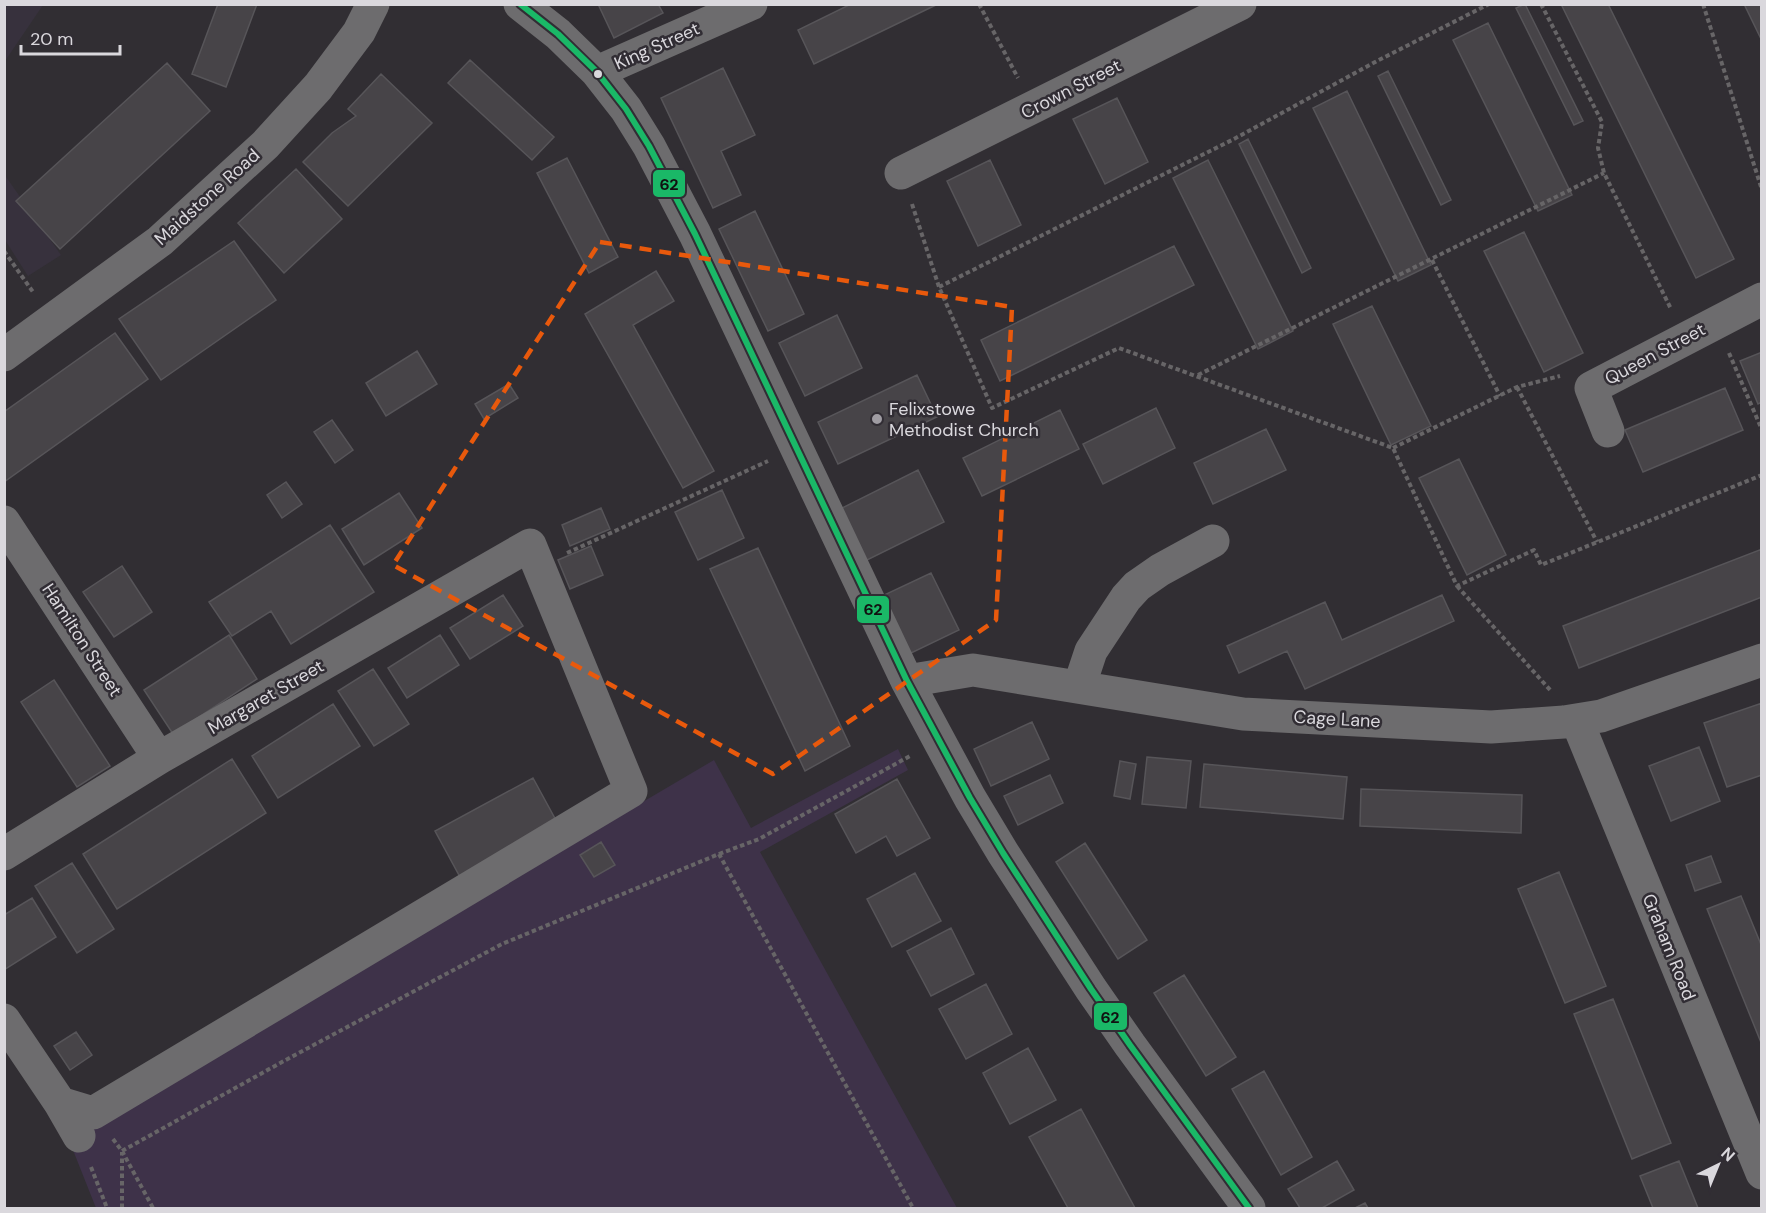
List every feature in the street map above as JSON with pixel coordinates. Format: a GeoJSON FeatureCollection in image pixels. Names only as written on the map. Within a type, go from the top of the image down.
{"type":"FeatureCollection","features":[{"type":"Feature","properties":{"kind":"street","name":"Maidstone Road"},"geometry":{"type":"LineString","coordinates":[[4,355],[160,241],[265,144],[318,87],[359,32],[373,4]]}},
{"type":"Feature","properties":{"kind":"street"},"geometry":{"type":"LineString","coordinates":[[520,4],[558,34],[597,72],[626,109],[668,181],[700,244],[907,681],[970,798],[1091,989],[1249,1209]]}},
{"type":"Feature","properties":{"kind":"street","name":"King Street"},"geometry":{"type":"LineString","coordinates":[[597,72],[751,4]]}},
{"type":"Feature","properties":{"kind":"street","name":"Crown Street"},"geometry":{"type":"LineString","coordinates":[[901,173],[1240,4]]}},
{"type":"Feature","properties":{"kind":"street","name":"Queen Street"},"geometry":{"type":"LineString","coordinates":[[1608,431],[1590,388],[1761,299]]}},
{"type":"Feature","properties":{"kind":"street","name":"Hamilton Street"},"geometry":{"type":"LineString","coordinates":[[4,522],[159,758]]}},
{"type":"Feature","properties":{"kind":"street"},"geometry":{"type":"LineString","coordinates":[[1079,687],[1090,651],[1126,598],[1137,586],[1160,570],[1213,541]]}},
{"type":"Feature","properties":{"kind":"street"},"geometry":{"type":"LineString","coordinates":[[60,1103],[93,1113],[631,791],[535,556]]}},
{"type":"Feature","properties":{"kind":"street","name":"Margaret Street"},"geometry":{"type":"LineString","coordinates":[[4,854],[159,758],[535,556]]}},
{"type":"Feature","properties":{"kind":"street","name":"Cage Lane"},"geometry":{"type":"LineString","coordinates":[[907,681],[973,670],[1242,714],[1491,727],[1577,721],[1601,716],[1761,660]]}},
{"type":"Feature","properties":{"kind":"street","name":"Graham Road"},"geometry":{"type":"LineString","coordinates":[[1577,721],[1761,1173]]}},
{"type":"Feature","properties":{"kind":"street"},"geometry":{"type":"LineString","coordinates":[[4,1020],[60,1103],[79,1136]]}},
{"type":"Feature","properties":{"kind":"path"},"geometry":{"type":"LineString","coordinates":[[979,4],[1035,108]]}},
{"type":"Feature","properties":{"kind":"path"},"geometry":{"type":"LineString","coordinates":[[939,287],[1234,139],[1377,61],[1489,4]]}},
{"type":"Feature","properties":{"kind":"path"},"geometry":{"type":"LineString","coordinates":[[1541,4],[1602,122],[1598,148],[1604,173],[1685,338]]}},
{"type":"Feature","properties":{"kind":"path"},"geometry":{"type":"LineString","coordinates":[[1703,4],[1761,190]]}},
{"type":"Feature","properties":{"kind":"path"},"geometry":{"type":"LineString","coordinates":[[901,173],[939,287],[992,408],[1119,348],[1393,448],[1457,586],[1577,721]]}},
{"type":"Feature","properties":{"kind":"path"},"geometry":{"type":"LineString","coordinates":[[1197,376],[1604,173]]}},
{"type":"Feature","properties":{"kind":"path"},"geometry":{"type":"LineString","coordinates":[[4,251],[52,319]]}},
{"type":"Feature","properties":{"kind":"path"},"geometry":{"type":"LineString","coordinates":[[1432,260],[1500,396]]}},
{"type":"Feature","properties":{"kind":"path"},"geometry":{"type":"LineString","coordinates":[[1716,322],[1761,430]]}},
{"type":"Feature","properties":{"kind":"path"},"geometry":{"type":"LineString","coordinates":[[1393,448],[1517,387],[1574,372],[1604,381]]}},
{"type":"Feature","properties":{"kind":"path"},"geometry":{"type":"LineString","coordinates":[[1517,387],[1597,542]]}},
{"type":"Feature","properties":{"kind":"path"},"geometry":{"type":"LineString","coordinates":[[535,556],[796,448]]}},
{"type":"Feature","properties":{"kind":"path"},"geometry":{"type":"LineString","coordinates":[[1457,586],[1534,550],[1541,565],[1761,475]]}},
{"type":"Feature","properties":{"kind":"path"},"geometry":{"type":"LineString","coordinates":[[122,1151],[502,944],[759,839],[939,740]]}},
{"type":"Feature","properties":{"kind":"path"},"geometry":{"type":"LineString","coordinates":[[719,854],[913,1209]]}},
{"type":"Feature","properties":{"kind":"path"},"geometry":{"type":"LineString","coordinates":[[79,1136],[107,1209]]}},
{"type":"Feature","properties":{"kind":"path"},"geometry":{"type":"LineString","coordinates":[[122,1151],[122,1209]]}},
{"type":"Feature","properties":{"kind":"path"},"geometry":{"type":"LineString","coordinates":[[122,1151],[153,1209]]}},
{"type":"Feature","properties":{"kind":"highlighted area"},"geometry":{"type":"Polygon","coordinates":[[[600,242],[1012,307],[996,620],[773,774],[393,565],[600,242]]]}},
{"type":"Feature","properties":{"kind":"shaded area"},"geometry":{"type":"Polygon","coordinates":[[[4,5],[43,5],[5,61],[4,5]]]}},
{"type":"Feature","properties":{"kind":"shaded area"},"geometry":{"type":"Polygon","coordinates":[[[4,174],[61,255],[28,276],[5,240],[4,174]]]}},
{"type":"Feature","properties":{"kind":"shaded area"},"geometry":{"type":"Polygon","coordinates":[[[898,749],[908,770],[760,852],[957,1208],[96,1208],[69,1140],[714,760],[751,828],[898,749]]]}},
{"type":"Feature","properties":{"kind":"building"},"geometry":{"type":"Polygon","coordinates":[[[218,4],[257,4],[226,87],[192,74],[218,4]]]}},
{"type":"Feature","properties":{"kind":"building"},"geometry":{"type":"Polygon","coordinates":[[[598,4],[658,4],[663,13],[614,38],[598,4]]]}},
{"type":"Feature","properties":{"kind":"building"},"geometry":{"type":"Polygon","coordinates":[[[851,4],[938,4],[814,64],[798,30],[851,4]]]}},
{"type":"Feature","properties":{"kind":"building"},"geometry":{"type":"Polygon","coordinates":[[[1525,4],[1583,121],[1574,125],[1516,8],[1525,4]]]}},
{"type":"Feature","properties":{"kind":"building"},"geometry":{"type":"Polygon","coordinates":[[[1561,4],[1608,4],[1734,259],[1696,278],[1561,4]]]}},
{"type":"Feature","properties":{"kind":"building"},"geometry":{"type":"Polygon","coordinates":[[[1744,4],[1762,4],[1762,41],[1744,4]]]}},
{"type":"Feature","properties":{"kind":"building"},"geometry":{"type":"Polygon","coordinates":[[[1488,23],[1572,195],[1538,211],[1453,40],[1488,23]]]}},
{"type":"Feature","properties":{"kind":"building"},"geometry":{"type":"Polygon","coordinates":[[[470,60],[554,137],[532,160],[448,83],[470,60]]]}},
{"type":"Feature","properties":{"kind":"building"},"geometry":{"type":"Polygon","coordinates":[[[167,63],[210,111],[60,249],[16,201],[167,63]]]}},
{"type":"Feature","properties":{"kind":"building"},"geometry":{"type":"Polygon","coordinates":[[[723,68],[755,135],[721,151],[741,195],[713,208],[661,98],[723,68]]]}},
{"type":"Feature","properties":{"kind":"building"},"geometry":{"type":"Polygon","coordinates":[[[1388,71],[1451,200],[1441,205],[1378,76],[1388,71]]]}},
{"type":"Feature","properties":{"kind":"building"},"geometry":{"type":"Polygon","coordinates":[[[381,74],[432,123],[348,206],[303,162],[332,133],[356,116],[348,109],[381,74]]]}},
{"type":"Feature","properties":{"kind":"building"},"geometry":{"type":"Polygon","coordinates":[[[1347,91],[1431,265],[1398,281],[1313,108],[1347,91]]]}},
{"type":"Feature","properties":{"kind":"building"},"geometry":{"type":"Polygon","coordinates":[[[1117,98],[1148,162],[1105,184],[1073,119],[1117,98]]]}},
{"type":"Feature","properties":{"kind":"building"},"geometry":{"type":"Polygon","coordinates":[[[1248,139],[1311,268],[1302,273],[1239,144],[1248,139]]]}},
{"type":"Feature","properties":{"kind":"building"},"geometry":{"type":"Polygon","coordinates":[[[567,158],[618,257],[589,273],[537,173],[567,158]]]}},
{"type":"Feature","properties":{"kind":"building"},"geometry":{"type":"Polygon","coordinates":[[[990,160],[1021,225],[978,246],[947,181],[990,160]]]}},
{"type":"Feature","properties":{"kind":"building"},"geometry":{"type":"Polygon","coordinates":[[[1208,160],[1293,331],[1258,349],[1173,178],[1208,160]]]}},
{"type":"Feature","properties":{"kind":"building"},"geometry":{"type":"Polygon","coordinates":[[[296,169],[342,219],[284,273],[238,223],[296,169]]]}},
{"type":"Feature","properties":{"kind":"building"},"geometry":{"type":"Polygon","coordinates":[[[755,211],[804,314],[768,331],[719,229],[755,211]]]}},
{"type":"Feature","properties":{"kind":"building"},"geometry":{"type":"Polygon","coordinates":[[[1524,232],[1583,353],[1544,372],[1484,251],[1524,232]]]}},
{"type":"Feature","properties":{"kind":"building"},"geometry":{"type":"Polygon","coordinates":[[[234,241],[276,300],[161,380],[119,319],[234,241]]]}},
{"type":"Feature","properties":{"kind":"building"},"geometry":{"type":"Polygon","coordinates":[[[1174,246],[1194,285],[1000,381],[981,340],[1174,246]]]}},
{"type":"Feature","properties":{"kind":"building"},"geometry":{"type":"Polygon","coordinates":[[[656,271],[674,301],[633,325],[714,471],[683,488],[585,314],[656,271]]]}},
{"type":"Feature","properties":{"kind":"building"},"geometry":{"type":"Polygon","coordinates":[[[1372,306],[1431,426],[1391,445],[1333,324],[1372,306]]]}},
{"type":"Feature","properties":{"kind":"building"},"geometry":{"type":"Polygon","coordinates":[[[837,315],[862,368],[805,396],[779,343],[837,315]]]}},
{"type":"Feature","properties":{"kind":"building"},"geometry":{"type":"Polygon","coordinates":[[[115,333],[148,379],[4,482],[4,412],[115,333]]]}},
{"type":"Feature","properties":{"kind":"building"},"geometry":{"type":"Polygon","coordinates":[[[417,351],[437,384],[386,416],[366,383],[417,351]]]}},
{"type":"Feature","properties":{"kind":"building"},"geometry":{"type":"Polygon","coordinates":[[[1762,352],[1762,402],[1758,404],[1740,361],[1762,352]]]}},
{"type":"Feature","properties":{"kind":"building","name":"Felixstowe Methodist Church"},"geometry":{"type":"Polygon","coordinates":[[[917,375],[937,417],[838,464],[818,422],[917,375]]]}},
{"type":"Feature","properties":{"kind":"building"},"geometry":{"type":"Polygon","coordinates":[[[509,384],[518,398],[484,419],[475,404],[509,384]]]}},
{"type":"Feature","properties":{"kind":"building"},"geometry":{"type":"Polygon","coordinates":[[[1725,388],[1743,430],[1643,472],[1625,430],[1725,388]]]}},
{"type":"Feature","properties":{"kind":"building"},"geometry":{"type":"Polygon","coordinates":[[[1156,408],[1175,448],[1103,484],[1083,444],[1156,408]]]}},
{"type":"Feature","properties":{"kind":"building"},"geometry":{"type":"Polygon","coordinates":[[[1060,410],[1079,449],[982,496],[963,458],[1060,410]]]}},
{"type":"Feature","properties":{"kind":"building"},"geometry":{"type":"Polygon","coordinates":[[[332,420],[353,450],[335,463],[314,432],[332,420]]]}},
{"type":"Feature","properties":{"kind":"building"},"geometry":{"type":"Polygon","coordinates":[[[1266,429],[1286,470],[1213,504],[1194,463],[1266,429]]]}},
{"type":"Feature","properties":{"kind":"building"},"geometry":{"type":"Polygon","coordinates":[[[1459,459],[1506,555],[1467,575],[1419,478],[1459,459]]]}},
{"type":"Feature","properties":{"kind":"building"},"geometry":{"type":"Polygon","coordinates":[[[918,470],[944,522],[865,561],[840,509],[918,470]]]}},
{"type":"Feature","properties":{"kind":"building"},"geometry":{"type":"Polygon","coordinates":[[[286,482],[302,504],[282,518],[267,495],[286,482]]]}},
{"type":"Feature","properties":{"kind":"building"},"geometry":{"type":"Polygon","coordinates":[[[722,490],[744,538],[698,560],[675,512],[722,490]]]}},
{"type":"Feature","properties":{"kind":"building"},"geometry":{"type":"Polygon","coordinates":[[[399,493],[422,528],[364,565],[342,529],[399,493]]]}},
{"type":"Feature","properties":{"kind":"building"},"geometry":{"type":"Polygon","coordinates":[[[601,508],[610,529],[570,546],[562,525],[601,508]]]}},
{"type":"Feature","properties":{"kind":"building"},"geometry":{"type":"Polygon","coordinates":[[[330,525],[374,592],[291,644],[271,611],[232,636],[209,602],[330,525]]]}},
{"type":"Feature","properties":{"kind":"building"},"geometry":{"type":"Polygon","coordinates":[[[591,546],[603,575],[570,589],[558,560],[591,546]]]}},
{"type":"Feature","properties":{"kind":"building"},"geometry":{"type":"Polygon","coordinates":[[[758,548],[850,746],[805,771],[710,569],[758,548]]]}},
{"type":"Feature","properties":{"kind":"building"},"geometry":{"type":"Polygon","coordinates":[[[1762,549],[1762,597],[1579,668],[1563,626],[1762,549]]]}},
{"type":"Feature","properties":{"kind":"building"},"geometry":{"type":"Polygon","coordinates":[[[122,566],[152,612],[114,637],[83,592],[122,566]]]}},
{"type":"Feature","properties":{"kind":"building"},"geometry":{"type":"Polygon","coordinates":[[[931,573],[959,630],[909,654],[882,596],[931,573]]]}},
{"type":"Feature","properties":{"kind":"building"},"geometry":{"type":"Polygon","coordinates":[[[503,595],[523,626],[470,659],[450,628],[503,595]]]}},
{"type":"Feature","properties":{"kind":"building"},"geometry":{"type":"Polygon","coordinates":[[[1442,595],[1454,621],[1305,689],[1287,651],[1239,673],[1227,646],[1325,602],[1342,640],[1442,595]]]}},
{"type":"Feature","properties":{"kind":"building"},"geometry":{"type":"Polygon","coordinates":[[[229,635],[257,679],[173,734],[144,690],[229,635]]]}},
{"type":"Feature","properties":{"kind":"building"},"geometry":{"type":"Polygon","coordinates":[[[440,635],[459,665],[407,698],[388,668],[440,635]]]}},
{"type":"Feature","properties":{"kind":"building"},"geometry":{"type":"Polygon","coordinates":[[[373,669],[409,724],[374,746],[338,691],[373,669]]]}},
{"type":"Feature","properties":{"kind":"building"},"geometry":{"type":"Polygon","coordinates":[[[54,680],[110,766],[77,787],[21,702],[54,680]]]}},
{"type":"Feature","properties":{"kind":"building"},"geometry":{"type":"Polygon","coordinates":[[[1762,703],[1762,775],[1727,787],[1704,723],[1762,703]]]}},
{"type":"Feature","properties":{"kind":"building"},"geometry":{"type":"Polygon","coordinates":[[[333,704],[360,746],[278,798],[252,756],[333,704]]]}},
{"type":"Feature","properties":{"kind":"building"},"geometry":{"type":"Polygon","coordinates":[[[1032,722],[1049,759],[991,786],[974,749],[1032,722]]]}},
{"type":"Feature","properties":{"kind":"building"},"geometry":{"type":"Polygon","coordinates":[[[1699,747],[1720,801],[1671,821],[1649,766],[1699,747]]]}},
{"type":"Feature","properties":{"kind":"building"},"geometry":{"type":"Polygon","coordinates":[[[1147,757],[1191,761],[1186,808],[1142,804],[1147,757]]]}},
{"type":"Feature","properties":{"kind":"building"},"geometry":{"type":"Polygon","coordinates":[[[232,759],[266,813],[117,909],[83,854],[232,759]]]}},
{"type":"Feature","properties":{"kind":"building"},"geometry":{"type":"Polygon","coordinates":[[[1120,761],[1136,764],[1130,799],[1114,796],[1120,761]]]}},
{"type":"Feature","properties":{"kind":"building"},"geometry":{"type":"Polygon","coordinates":[[[1204,764],[1347,777],[1343,819],[1200,807],[1204,764]]]}},
{"type":"Feature","properties":{"kind":"building"},"geometry":{"type":"Polygon","coordinates":[[[1050,775],[1063,803],[1018,825],[1004,796],[1050,775]]]}},
{"type":"Feature","properties":{"kind":"building"},"geometry":{"type":"Polygon","coordinates":[[[533,778],[558,824],[460,877],[435,831],[533,778]]]}},
{"type":"Feature","properties":{"kind":"building"},"geometry":{"type":"Polygon","coordinates":[[[897,779],[930,838],[897,856],[886,836],[856,853],[835,814],[897,779]]]}},
{"type":"Feature","properties":{"kind":"building"},"geometry":{"type":"Polygon","coordinates":[[[1361,789],[1522,795],[1521,833],[1360,826],[1361,789]]]}},
{"type":"Feature","properties":{"kind":"building"},"geometry":{"type":"Polygon","coordinates":[[[601,842],[615,865],[594,877],[580,855],[601,842]]]}},
{"type":"Feature","properties":{"kind":"building"},"geometry":{"type":"Polygon","coordinates":[[[1085,843],[1147,940],[1118,959],[1056,862],[1085,843]]]}},
{"type":"Feature","properties":{"kind":"building"},"geometry":{"type":"Polygon","coordinates":[[[1711,856],[1721,882],[1695,891],[1686,865],[1711,856]]]}},
{"type":"Feature","properties":{"kind":"building"},"geometry":{"type":"Polygon","coordinates":[[[72,863],[114,929],[77,953],[35,886],[72,863]]]}},
{"type":"Feature","properties":{"kind":"building"},"geometry":{"type":"Polygon","coordinates":[[[1559,872],[1606,986],[1565,1003],[1518,889],[1559,872]]]}},
{"type":"Feature","properties":{"kind":"building"},"geometry":{"type":"Polygon","coordinates":[[[915,873],[941,921],[892,947],[867,899],[915,873]]]}},
{"type":"Feature","properties":{"kind":"building"},"geometry":{"type":"Polygon","coordinates":[[[1741,896],[1762,947],[1762,1045],[1707,909],[1741,896]]]}},
{"type":"Feature","properties":{"kind":"building"},"geometry":{"type":"Polygon","coordinates":[[[32,898],[56,937],[4,970],[4,915],[32,898]]]}},
{"type":"Feature","properties":{"kind":"building"},"geometry":{"type":"Polygon","coordinates":[[[951,928],[974,974],[931,996],[907,951],[951,928]]]}},
{"type":"Feature","properties":{"kind":"building"},"geometry":{"type":"Polygon","coordinates":[[[1184,975],[1236,1057],[1206,1076],[1154,993],[1184,975]]]}},
{"type":"Feature","properties":{"kind":"building"},"geometry":{"type":"Polygon","coordinates":[[[986,984],[1012,1034],[966,1059],[939,1009],[986,984]]]}},
{"type":"Feature","properties":{"kind":"building"},"geometry":{"type":"Polygon","coordinates":[[[1613,999],[1671,1143],[1632,1159],[1574,1014],[1613,999]]]}},
{"type":"Feature","properties":{"kind":"building"},"geometry":{"type":"Polygon","coordinates":[[[76,1032],[92,1055],[70,1070],[54,1046],[76,1032]]]}},
{"type":"Feature","properties":{"kind":"building"},"geometry":{"type":"Polygon","coordinates":[[[1028,1048],[1056,1100],[1010,1124],[983,1073],[1028,1048]]]}},
{"type":"Feature","properties":{"kind":"building"},"geometry":{"type":"Polygon","coordinates":[[[1264,1071],[1312,1157],[1281,1175],[1232,1089],[1264,1071]]]}},
{"type":"Feature","properties":{"kind":"building"},"geometry":{"type":"Polygon","coordinates":[[[1081,1109],[1135,1208],[1068,1208],[1029,1137],[1081,1109]]]}},
{"type":"Feature","properties":{"kind":"building"},"geometry":{"type":"Polygon","coordinates":[[[1337,1161],[1354,1190],[1322,1208],[1300,1208],[1288,1189],[1337,1161]]]}},
{"type":"Feature","properties":{"kind":"building"},"geometry":{"type":"Polygon","coordinates":[[[1679,1161],[1698,1208],[1653,1208],[1640,1176],[1679,1161]]]}},
{"type":"Feature","properties":{"kind":"building"},"geometry":{"type":"Polygon","coordinates":[[[1365,1203],[1368,1208],[1355,1208],[1365,1203]]]}},
{"type":"Feature","properties":{"kind":"transit line","name":"62"},"geometry":{"type":"LineString","coordinates":[[520,4],[558,34],[597,72],[626,109],[649,146],[695,234],[907,681],[970,798],[1091,989],[1249,1208]]}},
{"type":"Feature","properties":{"kind":"place","name":"Felixstowe Methodist Church"},"geometry":{"type":"Point","coordinates":[877,419]}}]}
